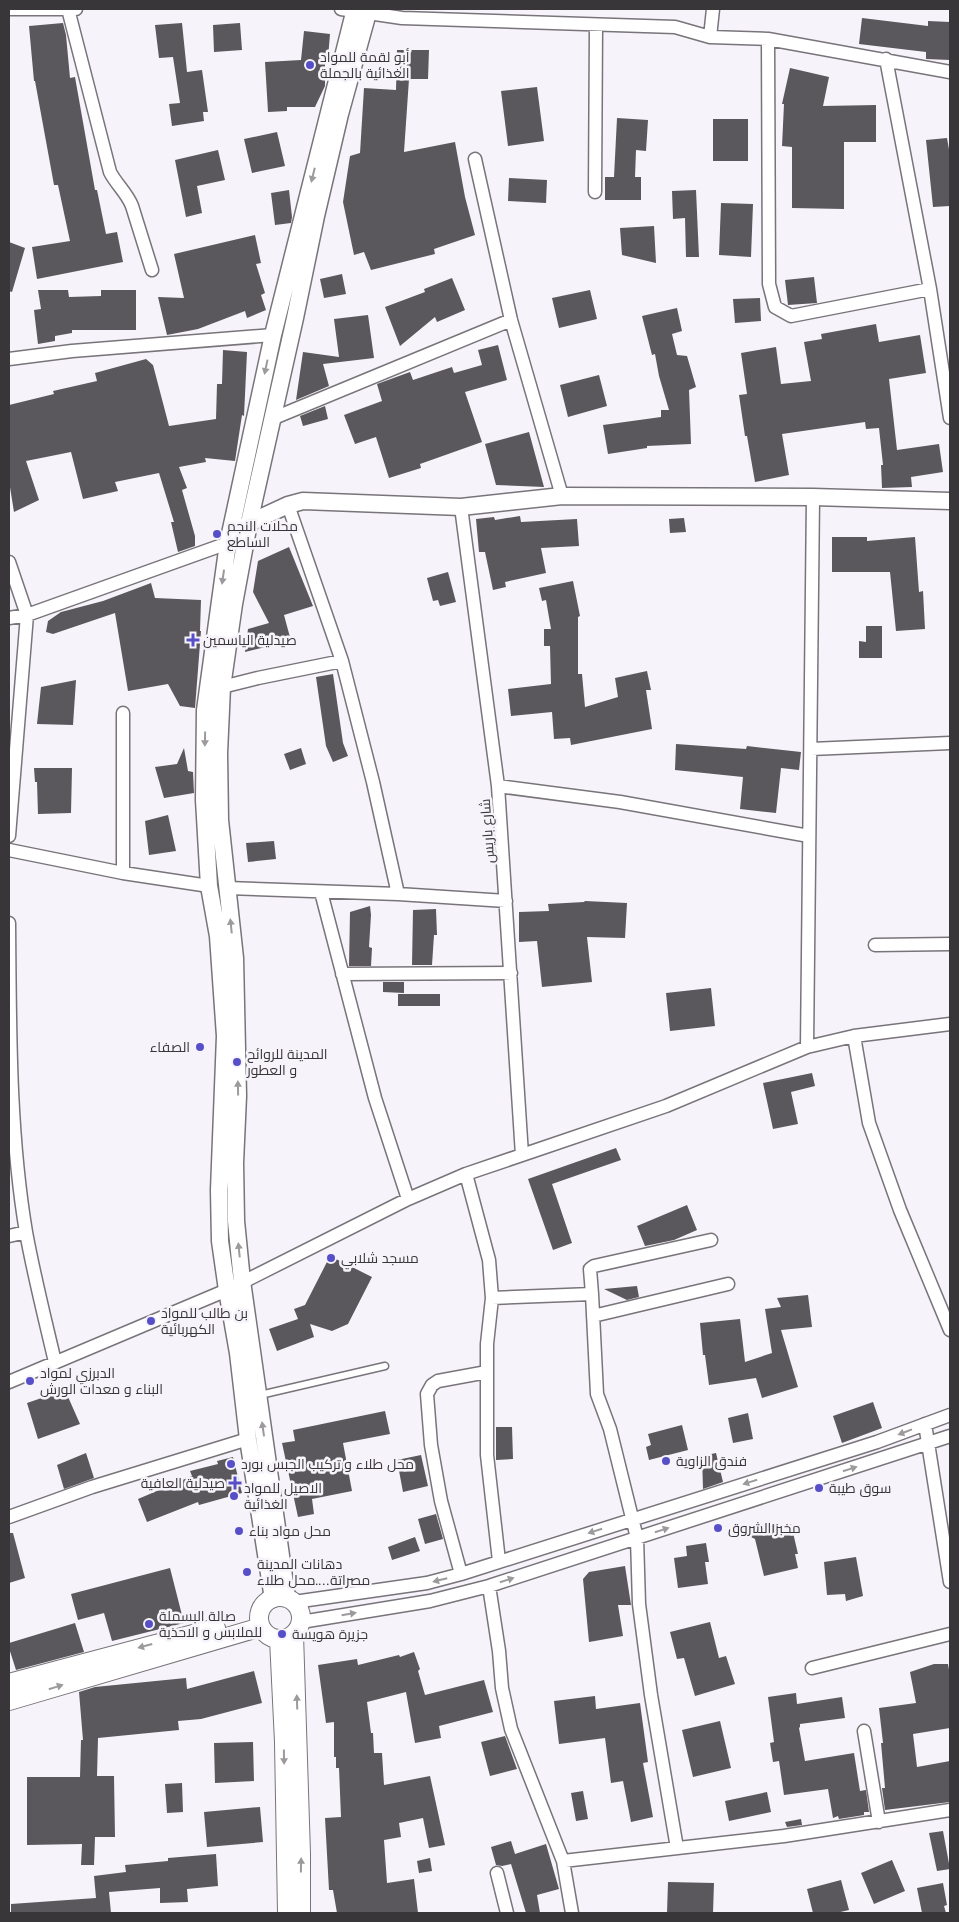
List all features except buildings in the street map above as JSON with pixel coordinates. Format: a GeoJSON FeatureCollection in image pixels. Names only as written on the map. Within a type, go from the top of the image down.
{"type":"FeatureCollection","features":[{"type":"Feature","properties":{"kind":"main road"},"geometry":{"type":"LineString","coordinates":[[287,1913],[284,1742],[291,1632],[299,1608],[285,1600],[265,1604],[261,1622],[272,1637],[291,1632]]}},
{"type":"Feature","properties":{"kind":"main road"},"geometry":{"type":"LineString","coordinates":[[9,1683],[261,1622]]}},
{"type":"Feature","properties":{"kind":"main road"},"geometry":{"type":"LineString","coordinates":[[9,1701],[261,1622]]}},
{"type":"Feature","properties":{"kind":"main road"},"geometry":{"type":"LineString","coordinates":[[291,1632],[301,1854],[301,1913]]}},
{"type":"Feature","properties":{"kind":"street"},"geometry":{"type":"LineString","coordinates":[[9,9],[76,9]]}},
{"type":"Feature","properties":{"kind":"street"},"geometry":{"type":"LineString","coordinates":[[68,9],[110,172],[115,182],[128,196],[152,270]]}},
{"type":"Feature","properties":{"kind":"street"},"geometry":{"type":"LineString","coordinates":[[710,37],[713,9]]}},
{"type":"Feature","properties":{"kind":"street"},"geometry":{"type":"LineString","coordinates":[[358,10],[402,18],[596,26],[675,27],[710,37],[768,39],[950,72]]}},
{"type":"Feature","properties":{"kind":"street"},"geometry":{"type":"LineString","coordinates":[[285,1600],[248,1439],[238,1353],[220,1242],[219,1190],[224,1036],[218,936],[209,886],[204,800],[205,710],[228,543],[274,335],[358,10]]}},
{"type":"Feature","properties":{"kind":"street"},"geometry":{"type":"LineString","coordinates":[[285,1600],[259,1395],[242,1281],[236,1221],[235,1164],[238,1096],[235,958],[220,801],[219,753],[222,687],[234,604],[249,524],[340,114],[358,10]]}},
{"type":"Feature","properties":{"kind":"street"},"geometry":{"type":"LineString","coordinates":[[595,192],[596,26]]}},
{"type":"Feature","properties":{"kind":"street"},"geometry":{"type":"LineString","coordinates":[[768,39],[769,284],[775,307],[791,316],[930,289]]}},
{"type":"Feature","properties":{"kind":"street"},"geometry":{"type":"LineString","coordinates":[[886,59],[930,289],[950,418]]}},
{"type":"Feature","properties":{"kind":"street"},"geometry":{"type":"LineString","coordinates":[[475,160],[512,320],[562,496]]}},
{"type":"Feature","properties":{"kind":"street"},"geometry":{"type":"LineString","coordinates":[[274,418],[512,320]]}},
{"type":"Feature","properties":{"kind":"street"},"geometry":{"type":"LineString","coordinates":[[9,359],[72,351],[274,335]]}},
{"type":"Feature","properties":{"kind":"street"},"geometry":{"type":"LineString","coordinates":[[9,618],[27,615],[228,543],[249,524],[288,505],[303,500],[461,507],[562,496],[813,497],[950,501]]}},
{"type":"Feature","properties":{"kind":"street"},"geometry":{"type":"LineString","coordinates":[[807,1047],[813,497]]}},
{"type":"Feature","properties":{"kind":"street"},"geometry":{"type":"LineString","coordinates":[[288,505],[342,661],[373,782],[398,894]]}},
{"type":"Feature","properties":{"kind":"street","name":"شارع باريس"},"geometry":{"type":"LineString","coordinates":[[461,507],[498,786],[522,1155]]}},
{"type":"Feature","properties":{"kind":"street"},"geometry":{"type":"LineString","coordinates":[[9,562],[27,615],[9,836]]}},
{"type":"Feature","properties":{"kind":"street"},"geometry":{"type":"LineString","coordinates":[[222,687],[342,661]]}},
{"type":"Feature","properties":{"kind":"street"},"geometry":{"type":"LineString","coordinates":[[123,713],[123,873]]}},
{"type":"Feature","properties":{"kind":"street"},"geometry":{"type":"LineString","coordinates":[[811,749],[950,743]]}},
{"type":"Feature","properties":{"kind":"street"},"geometry":{"type":"LineString","coordinates":[[498,786],[620,802],[809,836]]}},
{"type":"Feature","properties":{"kind":"street"},"geometry":{"type":"LineString","coordinates":[[9,850],[123,873],[209,886]]}},
{"type":"Feature","properties":{"kind":"street"},"geometry":{"type":"LineString","coordinates":[[227,888],[398,894],[506,901]]}},
{"type":"Feature","properties":{"kind":"street"},"geometry":{"type":"LineString","coordinates":[[321,892],[375,1098],[408,1199]]}},
{"type":"Feature","properties":{"kind":"street"},"geometry":{"type":"LineString","coordinates":[[9,923],[10,1078],[26,1232],[55,1362]]}},
{"type":"Feature","properties":{"kind":"street"},"geometry":{"type":"LineString","coordinates":[[875,945],[950,944]]}},
{"type":"Feature","properties":{"kind":"street"},"geometry":{"type":"LineString","coordinates":[[342,974],[511,973]]}},
{"type":"Feature","properties":{"kind":"street"},"geometry":{"type":"LineString","coordinates":[[9,1382],[227,1290],[408,1199],[466,1174],[666,1106],[807,1047],[854,1036],[950,1024]]}},
{"type":"Feature","properties":{"kind":"street"},"geometry":{"type":"LineString","coordinates":[[854,1036],[869,1123],[900,1210],[950,1330]]}},
{"type":"Feature","properties":{"kind":"street"},"geometry":{"type":"LineString","coordinates":[[466,1174],[489,1260],[492,1298],[488,1337],[487,1456],[499,1562]]}},
{"type":"Feature","properties":{"kind":"street"},"geometry":{"type":"LineString","coordinates":[[9,1236],[26,1232]]}},
{"type":"Feature","properties":{"kind":"street"},"geometry":{"type":"LineString","coordinates":[[677,1848],[651,1694],[639,1604],[637,1538],[610,1428],[597,1394],[590,1269],[594,1266],[711,1240]]}},
{"type":"Feature","properties":{"kind":"street"},"geometry":{"type":"LineString","coordinates":[[593,1316],[728,1284]]}},
{"type":"Feature","properties":{"kind":"street"},"geometry":{"type":"LineString","coordinates":[[492,1298],[592,1294]]}},
{"type":"Feature","properties":{"kind":"street"},"geometry":{"type":"LineString","coordinates":[[461,1574],[437,1482],[430,1445],[427,1394],[432,1385],[438,1381],[487,1372]]}},
{"type":"Feature","properties":{"kind":"street"},"geometry":{"type":"LineString","coordinates":[[285,1600],[427,1583],[461,1574],[877,1442],[950,1415]]}},
{"type":"Feature","properties":{"kind":"street"},"geometry":{"type":"LineString","coordinates":[[925,1424],[950,1582]]}},
{"type":"Feature","properties":{"kind":"street"},"geometry":{"type":"LineString","coordinates":[[291,1632],[489,1586],[950,1436]]}},
{"type":"Feature","properties":{"kind":"street"},"geometry":{"type":"LineString","coordinates":[[9,1517],[92,1487],[248,1439]]}},
{"type":"Feature","properties":{"kind":"street"},"geometry":{"type":"LineString","coordinates":[[489,1586],[499,1651],[502,1688],[511,1729],[563,1861],[572,1913]]}},
{"type":"Feature","properties":{"kind":"street"},"geometry":{"type":"LineString","coordinates":[[812,1668],[950,1634]]}},
{"type":"Feature","properties":{"kind":"street"},"geometry":{"type":"LineString","coordinates":[[864,1730],[879,1822]]}},
{"type":"Feature","properties":{"kind":"street"},"geometry":{"type":"LineString","coordinates":[[563,1861],[784,1836],[950,1810]]}},
{"type":"Feature","properties":{"kind":"street"},"geometry":{"type":"LineString","coordinates":[[496,1874],[507,1913]]}},
{"type":"Feature","properties":{"kind":"lane"},"geometry":{"type":"LineString","coordinates":[[259,1395],[385,1366]]}},
{"type":"Feature","properties":{"kind":"place","name":"أبو لقمة للمواد الغذائية بالجملة"},"geometry":{"type":"Point","coordinates":[310,65]}},
{"type":"Feature","properties":{"kind":"place","name":"محلات النجم الساطع"},"geometry":{"type":"Point","coordinates":[217,534]}},
{"type":"Feature","properties":{"kind":"place","name":"صيدلية الياسمين"},"geometry":{"type":"Point","coordinates":[193,640]}},
{"type":"Feature","properties":{"kind":"place","name":"الصفاء"},"geometry":{"type":"Point","coordinates":[200,1047]}},
{"type":"Feature","properties":{"kind":"place","name":"المدينة للروائح و العطور"},"geometry":{"type":"Point","coordinates":[237,1062]}},
{"type":"Feature","properties":{"kind":"place","name":"مسجد شلابي"},"geometry":{"type":"Point","coordinates":[331,1258]}},
{"type":"Feature","properties":{"kind":"place","name":"بن طالب للمواد الكهربائية"},"geometry":{"type":"Point","coordinates":[151,1321]}},
{"type":"Feature","properties":{"kind":"place","name":"الدبرزي لمواد البناء و معدات الورش"},"geometry":{"type":"Point","coordinates":[30,1381]}},
{"type":"Feature","properties":{"kind":"place","name":"فندق الزاوية"},"geometry":{"type":"Point","coordinates":[666,1461]}},
{"type":"Feature","properties":{"kind":"place","name":"محل طلاء و تركيب الجبس بورد"},"geometry":{"type":"Point","coordinates":[231,1464]}},
{"type":"Feature","properties":{"kind":"place","name":"صيدلية العافية"},"geometry":{"type":"Point","coordinates":[235,1483]}},
{"type":"Feature","properties":{"kind":"place","name":"سوق طيبة"},"geometry":{"type":"Point","coordinates":[819,1488]}},
{"type":"Feature","properties":{"kind":"place","name":"الاصيل للمواد الغذائية"},"geometry":{"type":"Point","coordinates":[234,1496]}},
{"type":"Feature","properties":{"kind":"place","name":"مخبز الشروق"},"geometry":{"type":"Point","coordinates":[718,1528]}},
{"type":"Feature","properties":{"kind":"place","name":"محل مواد بناء"},"geometry":{"type":"Point","coordinates":[239,1531]}},
{"type":"Feature","properties":{"kind":"place","name":"دهانات المدينة مصراتة....محل طلاء"},"geometry":{"type":"Point","coordinates":[247,1572]}},
{"type":"Feature","properties":{"kind":"place","name":"صالة البسملة للملابس و الاحذية"},"geometry":{"type":"Point","coordinates":[149,1624]}},
{"type":"Feature","properties":{"kind":"place","name":"جزيرة هويسة"},"geometry":{"type":"Point","coordinates":[282,1634]}}]}
